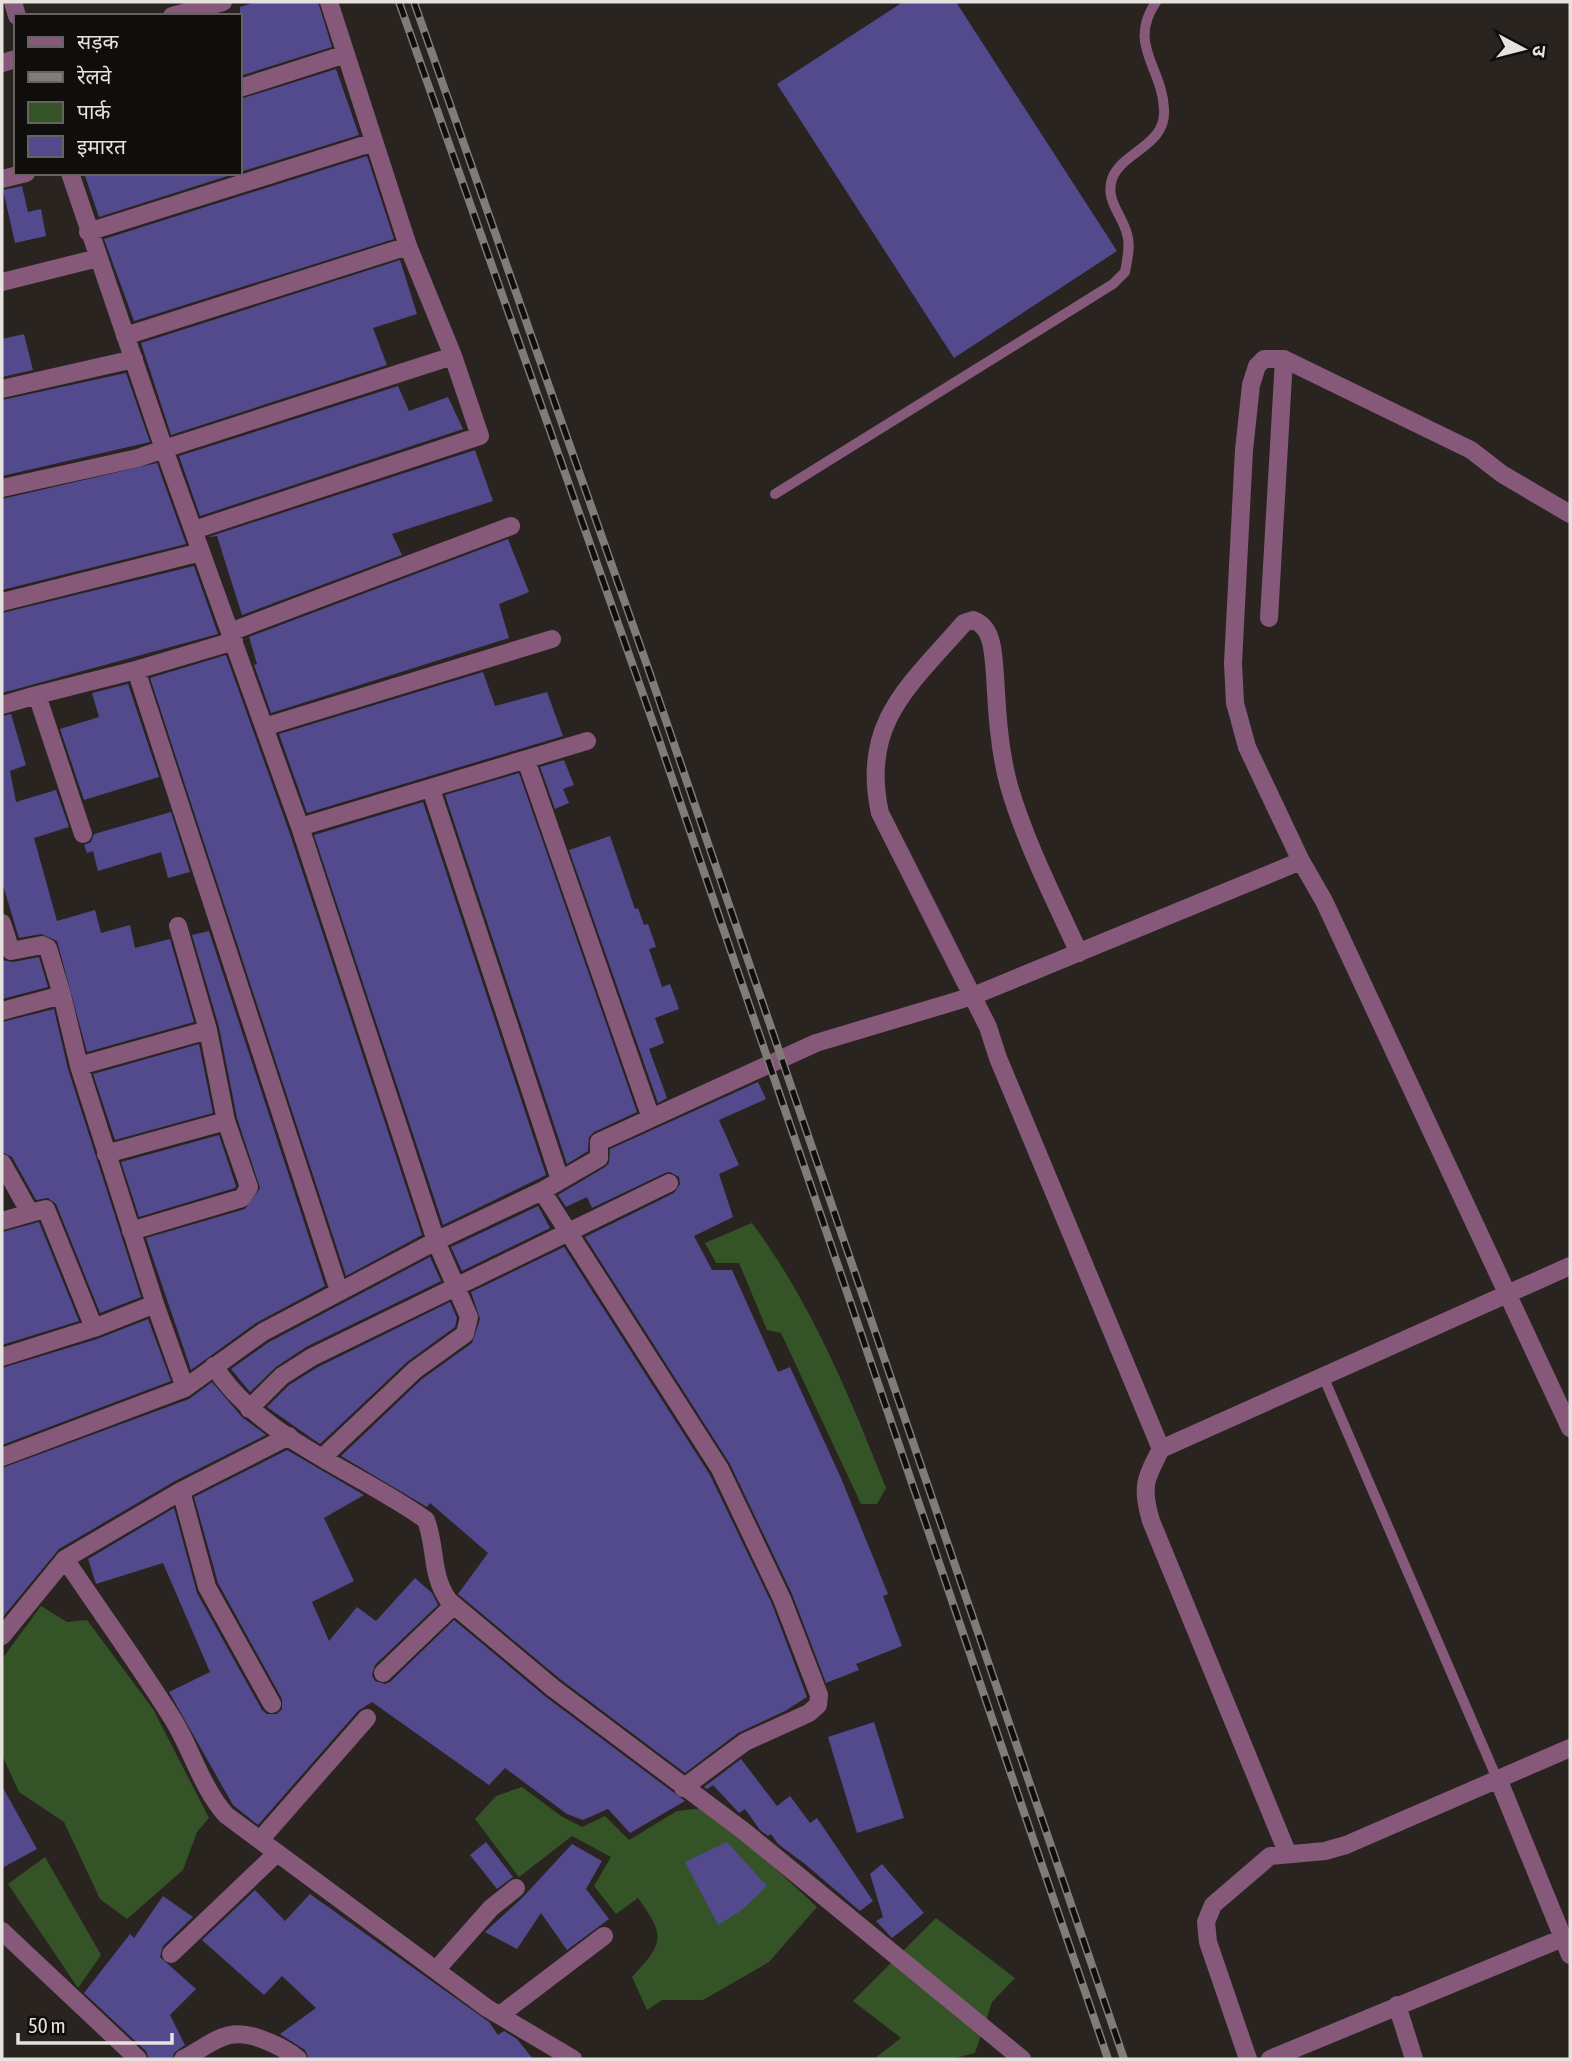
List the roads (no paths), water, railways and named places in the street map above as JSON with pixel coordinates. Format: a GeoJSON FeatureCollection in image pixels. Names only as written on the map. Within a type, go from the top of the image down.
{"type":"FeatureCollection","features":[{"type":"Feature","properties":{"kind":"street"},"geometry":{"type":"LineString","coordinates":[[179,14],[223,2]]}},
{"type":"Feature","properties":{"kind":"street"},"geometry":{"type":"LineString","coordinates":[[194,530],[480,436],[453,356],[408,246],[330,2]]}},
{"type":"Feature","properties":{"kind":"street"},"geometry":{"type":"LineString","coordinates":[[242,87],[346,54]]}},
{"type":"Feature","properties":{"kind":"street"},"geometry":{"type":"LineString","coordinates":[[88,233],[374,142]]}},
{"type":"Feature","properties":{"kind":"street"},"geometry":{"type":"LineString","coordinates":[[71,175],[88,233],[300,827],[436,1241],[470,1317],[465,1334],[415,1370],[324,1456]]}},
{"type":"Feature","properties":{"kind":"street"},"geometry":{"type":"LineString","coordinates":[[125,336],[408,246]]}},
{"type":"Feature","properties":{"kind":"street"},"geometry":{"type":"LineString","coordinates":[[2,282],[98,258]]}},
{"type":"Feature","properties":{"kind":"street"},"geometry":{"type":"LineString","coordinates":[[2,488],[138,458],[453,356]]}},
{"type":"Feature","properties":{"kind":"street"},"geometry":{"type":"LineString","coordinates":[[2,389],[134,359]]}},
{"type":"Feature","properties":{"kind":"street"},"geometry":{"type":"LineString","coordinates":[[1570,514],[1502,474],[1471,450],[1284,359],[1264,359],[1257,366],[1251,384],[1243,463],[1233,663],[1235,703],[1247,747],[1301,861],[1324,901],[1570,1427]]}},
{"type":"Feature","properties":{"kind":"street"},"geometry":{"type":"LineString","coordinates":[[1269,618],[1284,359]]}},
{"type":"Feature","properties":{"kind":"street"},"geometry":{"type":"LineString","coordinates":[[2,705],[136,670],[232,636],[511,526]]}},
{"type":"Feature","properties":{"kind":"street"},"geometry":{"type":"LineString","coordinates":[[2,602],[201,552]]}},
{"type":"Feature","properties":{"kind":"street"},"geometry":{"type":"LineString","coordinates":[[1079,953],[1030,848],[1009,783],[988,630],[983,623],[973,620],[964,623],[889,714],[874,756],[874,787],[880,813],[973,996],[1161,1449]]}},
{"type":"Feature","properties":{"kind":"street"},"geometry":{"type":"LineString","coordinates":[[264,727],[552,639]]}},
{"type":"Feature","properties":{"kind":"street"},"geometry":{"type":"LineString","coordinates":[[136,670],[339,1291]]}},
{"type":"Feature","properties":{"kind":"street"},"geometry":{"type":"LineString","coordinates":[[37,695],[83,834]]}},
{"type":"Feature","properties":{"kind":"street"},"geometry":{"type":"LineString","coordinates":[[300,827],[587,741]]}},
{"type":"Feature","properties":{"kind":"street"},"geometry":{"type":"LineString","coordinates":[[526,760],[652,1118]]}},
{"type":"Feature","properties":{"kind":"street"},"geometry":{"type":"LineString","coordinates":[[431,789],[560,1180]]}},
{"type":"Feature","properties":{"kind":"street"},"geometry":{"type":"LineString","coordinates":[[2,1457],[185,1388],[263,1332],[436,1241],[542,1191],[599,1158],[599,1142],[817,1043],[973,996],[1301,861]]}},
{"type":"Feature","properties":{"kind":"street"},"geometry":{"type":"LineString","coordinates":[[2,923],[6,953],[42,945],[48,948],[79,1066],[106,1154],[185,1388]]}},
{"type":"Feature","properties":{"kind":"street"},"geometry":{"type":"LineString","coordinates":[[131,1231],[242,1198],[247,1194],[248,1180],[226,1121],[208,1030],[178,926]]}},
{"type":"Feature","properties":{"kind":"street"},"geometry":{"type":"LineString","coordinates":[[2,1011],[62,995]]}},
{"type":"Feature","properties":{"kind":"street"},"geometry":{"type":"LineString","coordinates":[[79,1066],[208,1030]]}},
{"type":"Feature","properties":{"kind":"street"},"geometry":{"type":"LineString","coordinates":[[106,1154],[226,1121]]}},
{"type":"Feature","properties":{"kind":"street"},"geometry":{"type":"LineString","coordinates":[[2,1163],[30,1213]]}},
{"type":"Feature","properties":{"kind":"street"},"geometry":{"type":"LineString","coordinates":[[250,1409],[282,1376],[312,1357],[457,1289],[567,1231],[669,1183]]}},
{"type":"Feature","properties":{"kind":"street"},"geometry":{"type":"LineString","coordinates":[[542,1191],[720,1469],[782,1599],[819,1695],[818,1705],[809,1713],[745,1742],[683,1788]]}},
{"type":"Feature","properties":{"kind":"street"},"geometry":{"type":"LineString","coordinates":[[2,1221],[46,1209],[94,1328]]}},
{"type":"Feature","properties":{"kind":"street"},"geometry":{"type":"LineString","coordinates":[[1287,1852],[1151,1521],[1144,1497],[1145,1479],[1161,1449],[1570,1266]]}},
{"type":"Feature","properties":{"kind":"street"},"geometry":{"type":"LineString","coordinates":[[2,1357],[94,1328],[155,1304]]}},
{"type":"Feature","properties":{"kind":"street"},"geometry":{"type":"LineString","coordinates":[[214,1366],[235,1396],[250,1409],[426,1520],[434,1547],[437,1584],[454,1605],[553,1688],[683,1788],[736,1824],[1022,2059]]}},
{"type":"Feature","properties":{"kind":"street"},"geometry":{"type":"LineString","coordinates":[[2,1636],[65,1559],[181,1492],[289,1436]]}},
{"type":"Feature","properties":{"kind":"street"},"geometry":{"type":"LineString","coordinates":[[181,1492],[207,1587],[271,1704]]}},
{"type":"Feature","properties":{"kind":"street"},"geometry":{"type":"LineString","coordinates":[[65,1559],[157,1694],[183,1736],[214,1801],[226,1815],[436,1970],[500,2015],[573,2059]]}},
{"type":"Feature","properties":{"kind":"street"},"geometry":{"type":"LineString","coordinates":[[383,1673],[454,1605]]}},
{"type":"Feature","properties":{"kind":"street"},"geometry":{"type":"LineString","coordinates":[[260,1840],[367,1718]]}},
{"type":"Feature","properties":{"kind":"street"},"geometry":{"type":"LineString","coordinates":[[1245,2058],[1208,1942],[1206,1922],[1213,1905],[1270,1856],[1287,1852],[1300,1854],[1346,1845],[1570,1748]]}},
{"type":"Feature","properties":{"kind":"street"},"geometry":{"type":"LineString","coordinates":[[1499,1781],[1570,1955]]}},
{"type":"Feature","properties":{"kind":"street"},"geometry":{"type":"LineString","coordinates":[[170,1954],[277,1853]]}},
{"type":"Feature","properties":{"kind":"street"},"geometry":{"type":"LineString","coordinates":[[436,1970],[491,1908],[516,1888]]}},
{"type":"Feature","properties":{"kind":"street"},"geometry":{"type":"LineString","coordinates":[[2,1931],[138,2059]]}},
{"type":"Feature","properties":{"kind":"street"},"geometry":{"type":"LineString","coordinates":[[500,2015],[604,1936]]}},
{"type":"Feature","properties":{"kind":"street"},"geometry":{"type":"LineString","coordinates":[[1270,2059],[1563,1938]]}},
{"type":"Feature","properties":{"kind":"street"},"geometry":{"type":"LineString","coordinates":[[1397,2005],[1414,2059]]}},
{"type":"Feature","properties":{"kind":"street"},"geometry":{"type":"LineString","coordinates":[[183,2059],[230,2034],[242,2032],[280,2047],[298,2059]]}},
{"type":"Feature","properties":{"kind":"lane"},"geometry":{"type":"LineString","coordinates":[[775,494],[1113,284],[1125,272],[1128,235],[1108,192],[1113,176],[1151,141],[1162,125],[1164,108],[1143,33],[1147,15],[1156,2]]}},
{"type":"Feature","properties":{"kind":"lane"},"geometry":{"type":"LineString","coordinates":[[1323,1376],[1499,1781]]}},
{"type":"Feature","properties":{"kind":"railway"},"geometry":{"type":"LineString","coordinates":[[399,2],[657,734],[1108,2059]]}},
{"type":"Feature","properties":{"kind":"railway"},"geometry":{"type":"LineString","coordinates":[[414,2],[649,671],[1124,2059]]}}]}
